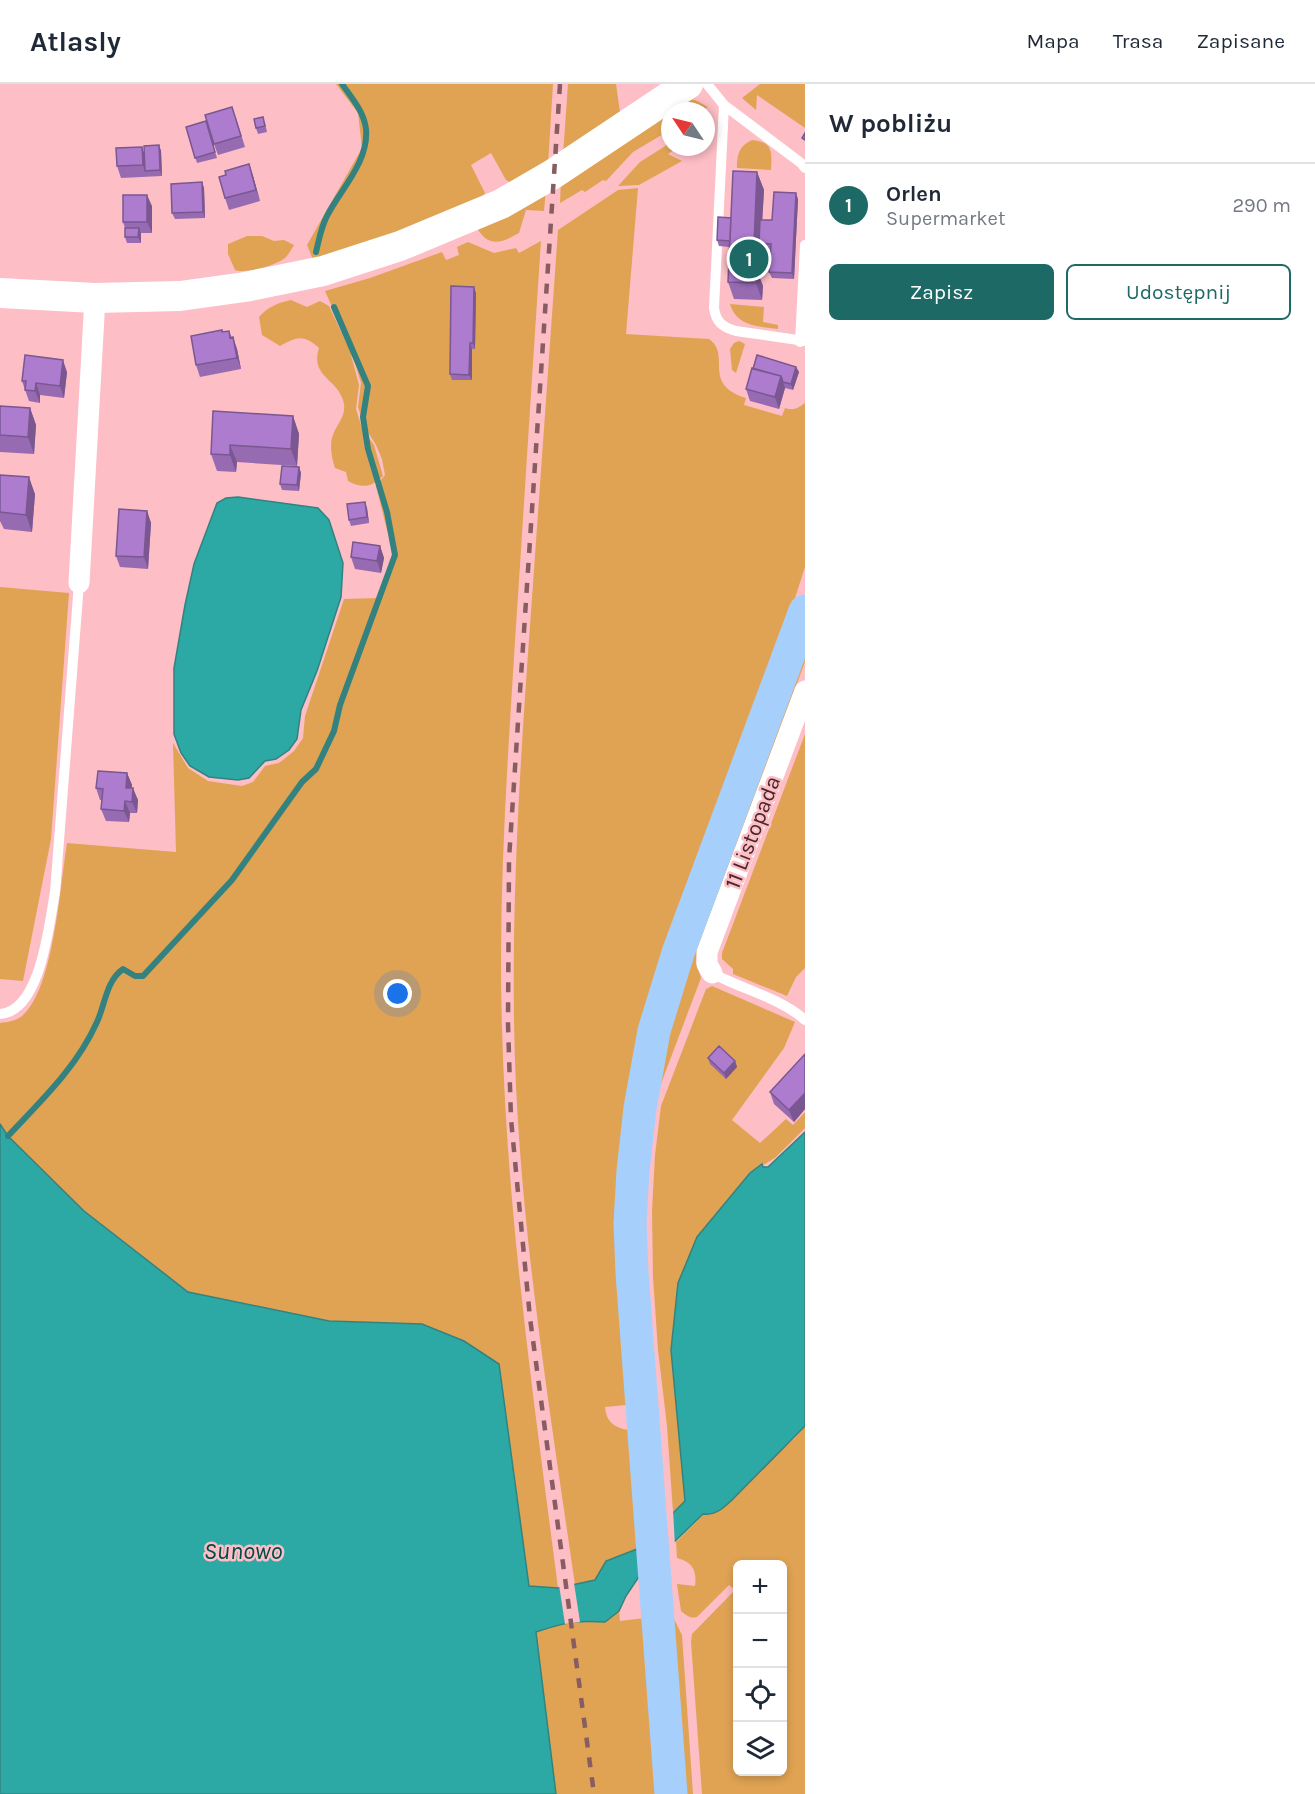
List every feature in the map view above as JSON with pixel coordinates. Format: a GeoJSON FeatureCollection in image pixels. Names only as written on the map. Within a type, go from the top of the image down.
{"type":"FeatureCollection","features":[{"type":"Feature","properties":{"kind":"main road"},"geometry":{"type":"LineString","coordinates":[[0,293],[95,298],[180,296],[245,287],[323,271],[400,246],[501,204],[544,179],[688,84]]}},
{"type":"Feature","properties":{"kind":"main road"},"geometry":{"type":"LineString","coordinates":[[671,1794],[633,1294],[630,1223],[637,1128],[649,1056],[678,953],[805,611]]}},
{"type":"Feature","properties":{"kind":"street"},"geometry":{"type":"LineString","coordinates":[[80,584],[95,298]]}},
{"type":"Feature","properties":{"kind":"street","name":"11 Listopada"},"geometry":{"type":"LineString","coordinates":[[712,973],[707,964],[707,952],[805,691]]}},
{"type":"Feature","properties":{"kind":"lane"},"geometry":{"type":"LineString","coordinates":[[707,84],[724,105],[805,168]]}},
{"type":"Feature","properties":{"kind":"lane"},"geometry":{"type":"LineString","coordinates":[[724,105],[714,308],[719,324],[736,331],[802,342],[805,245]]}},
{"type":"Feature","properties":{"kind":"lane"},"geometry":{"type":"LineString","coordinates":[[0,1014],[8,1013],[22,1004],[32,991],[48,935],[55,892],[80,584]]}},
{"type":"Feature","properties":{"kind":"lane"},"geometry":{"type":"LineString","coordinates":[[712,973],[727,982],[795,1010],[805,1020]]}},
{"type":"Feature","properties":{"kind":"shaded area"},"geometry":{"type":"Polygon","coordinates":[[[336,84],[553,84],[548,165],[515,185],[506,180],[491,153],[471,165],[485,193],[477,204],[314,262],[307,245],[362,148],[358,113],[336,84]]]}},
{"type":"Feature","properties":{"kind":"shaded area"},"geometry":{"type":"Polygon","coordinates":[[[568,84],[616,84],[620,112],[563,155],[568,84]]]}},
{"type":"Feature","properties":{"kind":"shaded area"},"geometry":{"type":"Polygon","coordinates":[[[760,84],[805,84],[805,128],[757,95],[756,110],[742,98],[760,84]]]}},
{"type":"Feature","properties":{"kind":"shaded area"},"geometry":{"type":"Polygon","coordinates":[[[688,99],[699,102],[683,102],[688,99]]]}},
{"type":"Feature","properties":{"kind":"shaded area"},"geometry":{"type":"Polygon","coordinates":[[[661,116],[661,135],[633,152],[606,181],[603,180],[585,192],[582,190],[560,203],[561,179],[661,116]]]}},
{"type":"Feature","properties":{"kind":"shaded area"},"geometry":{"type":"Polygon","coordinates":[[[752,140],[764,143],[770,149],[771,170],[737,168],[740,151],[752,140]]]}},
{"type":"Feature","properties":{"kind":"shaded area"},"geometry":{"type":"Polygon","coordinates":[[[661,149],[661,156],[672,156],[682,161],[639,185],[618,186],[640,162],[661,149]]]}},
{"type":"Feature","properties":{"kind":"shaded area"},"geometry":{"type":"Polygon","coordinates":[[[638,188],[626,334],[709,339],[718,353],[719,369],[724,385],[732,392],[746,398],[744,405],[782,416],[785,408],[796,408],[805,403],[805,567],[777,654],[664,948],[626,1405],[605,1407],[612,1423],[628,1430],[637,1549],[606,1561],[595,1580],[575,1585],[535,1304],[521,1163],[514,1022],[514,919],[518,817],[558,230],[618,190],[638,188]]]}},
{"type":"Feature","properties":{"kind":"shaded area"},"geometry":{"type":"Polygon","coordinates":[[[546,189],[544,211],[526,210],[519,233],[496,242],[486,239],[477,228],[546,189]]]}},
{"type":"Feature","properties":{"kind":"shaded area"},"geometry":{"type":"Polygon","coordinates":[[[247,236],[262,236],[274,241],[284,240],[294,245],[286,257],[276,263],[254,270],[235,270],[228,254],[228,244],[247,236]]]}},
{"type":"Feature","properties":{"kind":"shaded area"},"geometry":{"type":"Polygon","coordinates":[[[541,241],[506,786],[501,979],[509,1168],[531,1379],[558,1588],[529,1587],[498,1364],[422,1324],[329,1321],[188,1292],[84,1211],[8,1136],[0,1123],[0,1023],[22,1016],[33,1003],[42,983],[54,935],[67,843],[176,852],[173,743],[188,768],[208,781],[242,786],[253,782],[265,766],[279,763],[294,751],[303,738],[305,716],[344,599],[379,598],[393,554],[376,486],[385,475],[382,459],[364,426],[358,407],[361,383],[351,350],[325,291],[370,278],[442,252],[446,260],[459,255],[457,247],[468,242],[494,253],[516,248],[519,253],[541,241]]]}},
{"type":"Feature","properties":{"kind":"shaded area"},"geometry":{"type":"Polygon","coordinates":[[[291,300],[307,307],[320,301],[329,306],[350,351],[359,385],[356,409],[362,428],[374,445],[383,476],[371,485],[353,484],[348,481],[346,472],[335,468],[331,443],[343,415],[344,405],[340,393],[318,365],[319,348],[300,338],[280,346],[262,335],[259,317],[273,306],[291,300]]]}},
{"type":"Feature","properties":{"kind":"shaded area"},"geometry":{"type":"Polygon","coordinates":[[[730,304],[764,307],[763,322],[778,325],[778,329],[756,326],[743,321],[733,312],[730,304]]]}},
{"type":"Feature","properties":{"kind":"shaded area"},"geometry":{"type":"Polygon","coordinates":[[[739,341],[745,344],[736,373],[732,370],[730,349],[734,343],[739,341]]]}},
{"type":"Feature","properties":{"kind":"shaded area"},"geometry":{"type":"Polygon","coordinates":[[[0,587],[69,593],[51,839],[23,981],[0,979],[0,587]]]}},
{"type":"Feature","properties":{"kind":"shaded area"},"geometry":{"type":"Polygon","coordinates":[[[805,646],[805,662],[697,951],[696,963],[701,978],[656,1097],[672,1010],[805,646]]]}},
{"type":"Feature","properties":{"kind":"shaded area"},"geometry":{"type":"Polygon","coordinates":[[[805,734],[805,968],[796,977],[787,996],[733,974],[733,969],[722,959],[722,953],[805,734]]]}},
{"type":"Feature","properties":{"kind":"shaded area"},"geometry":{"type":"Polygon","coordinates":[[[712,986],[795,1022],[784,1048],[732,1120],[760,1143],[786,1119],[793,1125],[805,1112],[805,1128],[775,1158],[750,1173],[697,1237],[678,1283],[671,1350],[685,1501],[673,1512],[653,1277],[652,1211],[655,1155],[661,1106],[706,989],[712,986]]]}},
{"type":"Feature","properties":{"kind":"shaded area"},"geometry":{"type":"Polygon","coordinates":[[[805,1426],[805,1794],[702,1794],[692,1634],[733,1592],[733,1776],[787,1776],[787,1560],[733,1560],[733,1588],[729,1585],[697,1617],[686,1615],[681,1611],[677,1584],[695,1586],[695,1576],[693,1568],[687,1562],[677,1558],[676,1542],[704,1514],[794,1439],[805,1426]]]}},
{"type":"Feature","properties":{"kind":"shaded area"},"geometry":{"type":"Polygon","coordinates":[[[619,1611],[620,1621],[645,1618],[658,1794],[556,1794],[536,1632],[570,1623],[605,1622],[619,1611]]]}},
{"type":"Feature","properties":{"kind":"shaded area"},"geometry":{"type":"Polygon","coordinates":[[[671,1613],[682,1635],[693,1794],[683,1794],[671,1613]]]}},
{"type":"Feature","properties":{"kind":"water"},"geometry":{"type":"Polygon","coordinates":[[[238,497],[318,508],[329,520],[343,563],[341,597],[317,671],[301,710],[297,739],[289,750],[276,759],[265,761],[249,778],[238,780],[209,777],[190,766],[181,753],[174,734],[174,668],[194,564],[217,503],[226,498],[238,497]]]}},
{"type":"Feature","properties":{"kind":"water","name":"Sunowo"},"geometry":{"type":"Polygon","coordinates":[[[0,1124],[8,1136],[84,1211],[188,1292],[329,1321],[422,1324],[464,1341],[499,1364],[529,1586],[558,1588],[595,1580],[606,1561],[637,1549],[685,1501],[671,1350],[678,1283],[697,1237],[750,1173],[762,1164],[763,1167],[768,1167],[805,1132],[805,1426],[731,1501],[715,1513],[703,1514],[640,1575],[619,1611],[605,1622],[570,1623],[536,1632],[556,1794],[0,1794],[0,1124]]]}},
{"type":"Feature","properties":{"kind":"pier"},"geometry":{"type":"Polygon","coordinates":[[[673,1509],[675,1546],[642,1577],[638,1544],[673,1509]]]}},
{"type":"Feature","properties":{"kind":"pier"},"geometry":{"type":"Polygon","coordinates":[[[574,1583],[580,1622],[565,1624],[559,1585],[574,1583]]]}},
{"type":"Feature","properties":{"kind":"building"},"geometry":{"type":"Polygon","coordinates":[[[232,107],[241,136],[214,144],[205,115],[232,107]]]}},
{"type":"Feature","properties":{"kind":"building"},"geometry":{"type":"Polygon","coordinates":[[[263,117],[265,126],[256,128],[254,119],[263,117]]]}},
{"type":"Feature","properties":{"kind":"building"},"geometry":{"type":"Polygon","coordinates":[[[206,121],[215,152],[195,158],[186,127],[206,121]]]}},
{"type":"Feature","properties":{"kind":"building"},"geometry":{"type":"Polygon","coordinates":[[[159,145],[160,170],[145,171],[144,146],[159,145]]]}},
{"type":"Feature","properties":{"kind":"building"},"geometry":{"type":"Polygon","coordinates":[[[142,147],[143,165],[117,166],[116,148],[142,147]]]}},
{"type":"Feature","properties":{"kind":"building"},"geometry":{"type":"Polygon","coordinates":[[[249,164],[256,190],[225,198],[219,177],[226,175],[225,171],[249,164]]]}},
{"type":"Feature","properties":{"kind":"building"},"geometry":{"type":"Polygon","coordinates":[[[733,171],[757,172],[753,268],[757,268],[756,283],[728,282],[733,171]]]}},
{"type":"Feature","properties":{"kind":"building"},"geometry":{"type":"Polygon","coordinates":[[[202,182],[203,212],[172,213],[171,184],[202,182]]]}},
{"type":"Feature","properties":{"kind":"building"},"geometry":{"type":"Polygon","coordinates":[[[774,192],[796,193],[792,273],[769,272],[771,244],[759,243],[760,220],[772,220],[774,192]]]}},
{"type":"Feature","properties":{"kind":"building"},"geometry":{"type":"Polygon","coordinates":[[[123,195],[147,195],[147,222],[123,222],[123,195]]]}},
{"type":"Feature","properties":{"kind":"building"},"geometry":{"type":"Polygon","coordinates":[[[718,217],[731,218],[730,241],[717,240],[718,217]]]}},
{"type":"Feature","properties":{"kind":"building"},"geometry":{"type":"Polygon","coordinates":[[[125,228],[139,228],[138,237],[125,237],[125,228]]]}},
{"type":"Feature","properties":{"kind":"building"},"geometry":{"type":"Polygon","coordinates":[[[451,286],[474,287],[473,343],[470,343],[469,375],[450,374],[451,286]]]}},
{"type":"Feature","properties":{"kind":"building"},"geometry":{"type":"Polygon","coordinates":[[[222,330],[222,332],[229,331],[230,338],[233,337],[237,358],[196,365],[191,336],[222,330]]]}},
{"type":"Feature","properties":{"kind":"building"},"geometry":{"type":"Polygon","coordinates":[[[25,355],[63,360],[60,386],[36,383],[35,391],[25,390],[26,381],[22,381],[25,355]]]}},
{"type":"Feature","properties":{"kind":"building"},"geometry":{"type":"Polygon","coordinates":[[[757,355],[796,367],[791,384],[783,382],[781,376],[753,369],[757,355]]]}},
{"type":"Feature","properties":{"kind":"building"},"geometry":{"type":"Polygon","coordinates":[[[752,368],[781,376],[775,397],[746,389],[752,368]]]}},
{"type":"Feature","properties":{"kind":"building"},"geometry":{"type":"Polygon","coordinates":[[[0,406],[30,408],[28,437],[0,435],[0,406]]]}},
{"type":"Feature","properties":{"kind":"building"},"geometry":{"type":"Polygon","coordinates":[[[213,411],[293,416],[291,449],[230,445],[230,455],[211,454],[213,411]]]}},
{"type":"Feature","properties":{"kind":"building"},"geometry":{"type":"Polygon","coordinates":[[[282,466],[299,467],[297,485],[280,484],[282,466]]]}},
{"type":"Feature","properties":{"kind":"building"},"geometry":{"type":"Polygon","coordinates":[[[0,475],[29,477],[26,515],[0,512],[0,475]]]}},
{"type":"Feature","properties":{"kind":"building"},"geometry":{"type":"Polygon","coordinates":[[[365,502],[367,517],[349,520],[347,504],[365,502]]]}},
{"type":"Feature","properties":{"kind":"building"},"geometry":{"type":"Polygon","coordinates":[[[119,509],[147,511],[144,557],[116,556],[119,509]]]}},
{"type":"Feature","properties":{"kind":"building"},"geometry":{"type":"Polygon","coordinates":[[[353,542],[380,546],[377,561],[351,557],[353,542]]]}},
{"type":"Feature","properties":{"kind":"building"},"geometry":{"type":"Polygon","coordinates":[[[98,771],[127,773],[126,788],[133,788],[132,802],[125,801],[124,811],[101,809],[103,789],[96,788],[98,771]]]}},
{"type":"Feature","properties":{"kind":"building"},"geometry":{"type":"Polygon","coordinates":[[[719,1046],[735,1061],[724,1073],[708,1058],[719,1046]]]}},
{"type":"Feature","properties":{"kind":"building"},"geometry":{"type":"Polygon","coordinates":[[[805,1054],[805,1093],[789,1110],[770,1092],[805,1054]]]}},
{"type":"Feature","properties":{"kind":"waterway"},"geometry":{"type":"LineString","coordinates":[[316,252],[325,220],[358,164],[366,141],[363,117],[342,84]]}},
{"type":"Feature","properties":{"kind":"waterway"},"geometry":{"type":"LineString","coordinates":[[8,1136],[69,1069],[89,1038],[109,987],[117,974],[123,969],[135,976],[143,976],[232,880],[302,782],[316,769],[334,731],[340,705],[395,555],[387,512],[368,449],[363,417],[368,386],[334,307]]}},
{"type":"Feature","properties":{"kind":"railway"},"geometry":{"type":"LineString","coordinates":[[560,84],[509,859],[508,1024],[511,1119],[530,1318],[594,1794]]}},
{"type":"Feature","properties":{"kind":"place","name":"Orlen"},"geometry":{"type":"Point","coordinates":[749,259]}}]}
